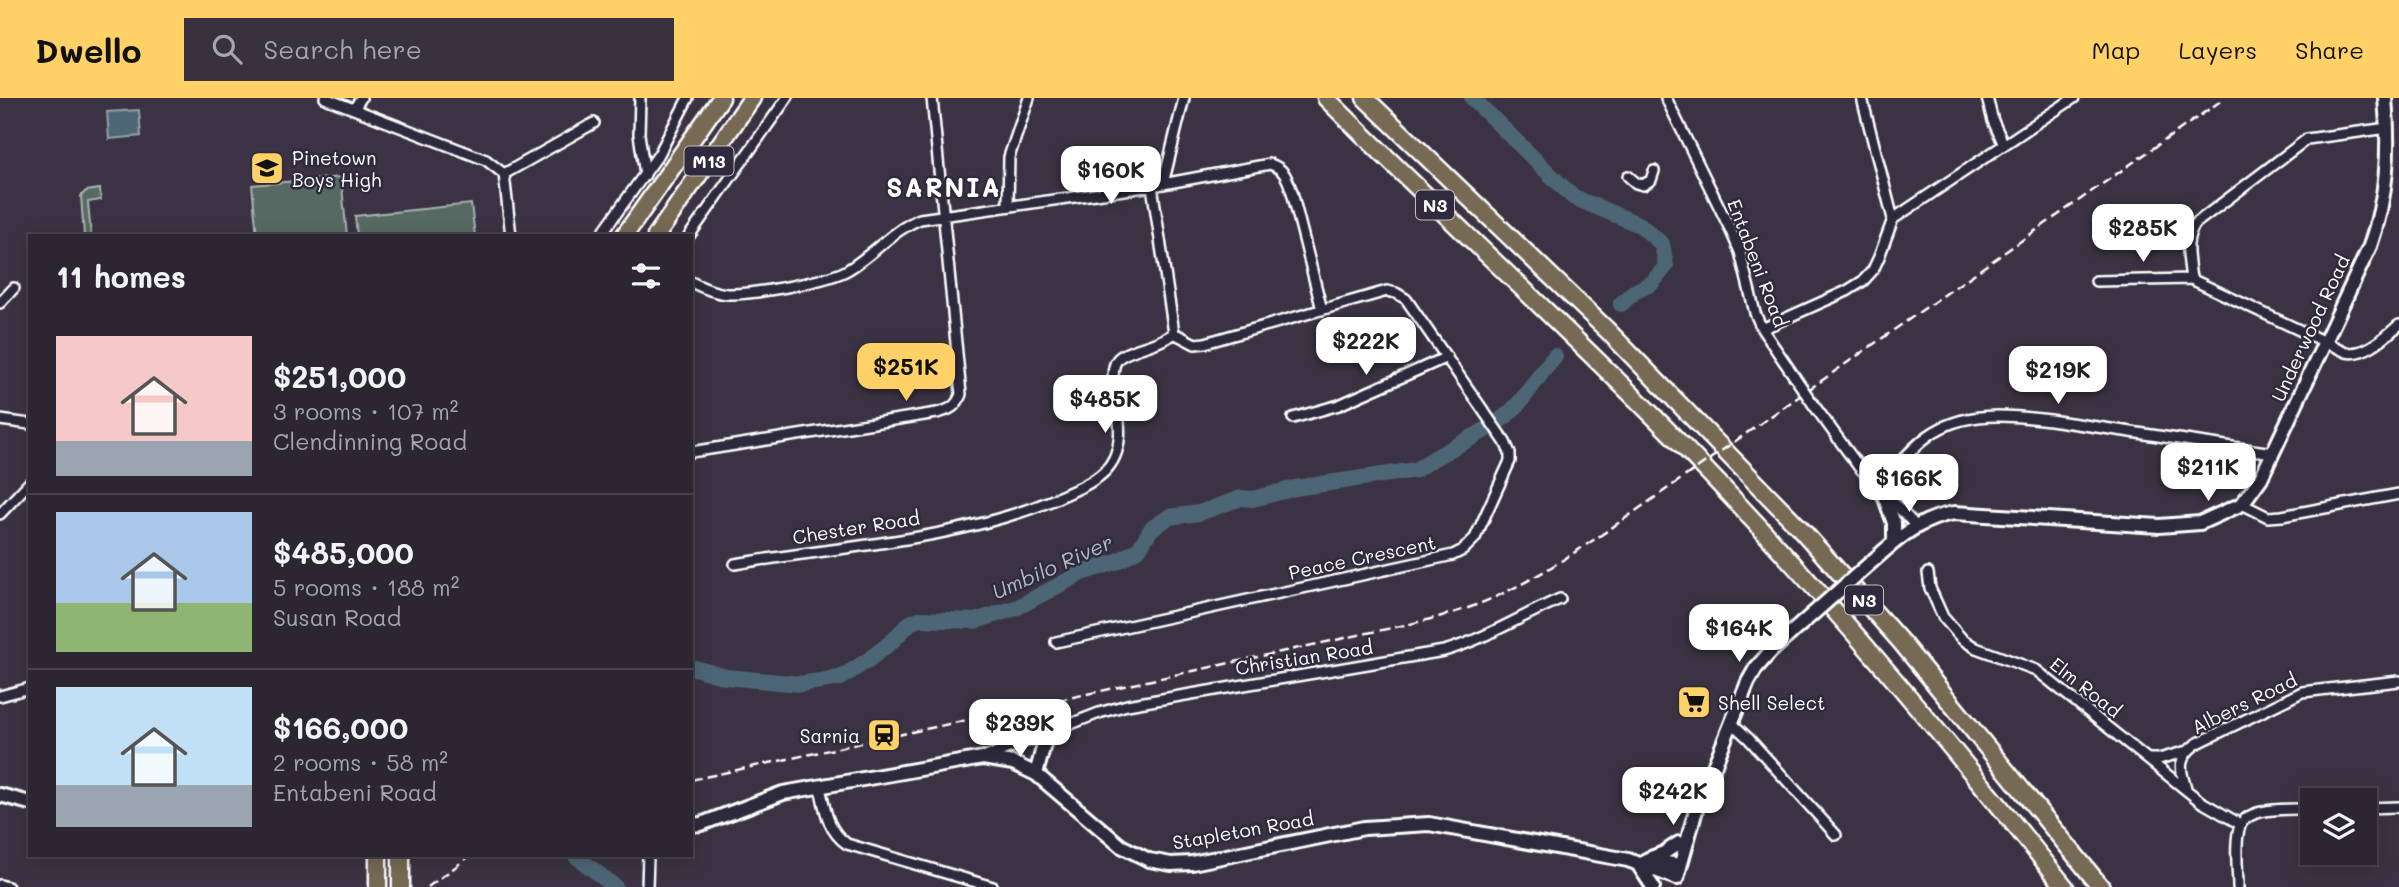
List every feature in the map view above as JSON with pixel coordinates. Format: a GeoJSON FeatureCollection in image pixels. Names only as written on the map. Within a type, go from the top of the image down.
{"type":"FeatureCollection","features":[{"type":"Feature","properties":{"kind":"highway"},"geometry":{"type":"LineString","coordinates":[[679,156],[712,98]]}},
{"type":"Feature","properties":{"kind":"highway","name":"M13"},"geometry":{"type":"LineString","coordinates":[[625,234],[721,98]]}},
{"type":"Feature","properties":{"kind":"highway","name":"M13"},"geometry":{"type":"LineString","coordinates":[[660,232],[752,98]]}},
{"type":"Feature","properties":{"kind":"highway","name":"N3"},"geometry":{"type":"LineString","coordinates":[[1326,98],[1676,439],[1879,660],[2065,887]]}},
{"type":"Feature","properties":{"kind":"highway","name":"N3"},"geometry":{"type":"LineString","coordinates":[[1366,98],[1607,330],[1798,526],[1901,642],[2101,887]]}},
{"type":"Feature","properties":{"kind":"highway"},"geometry":{"type":"LineString","coordinates":[[378,857],[378,887]]}},
{"type":"Feature","properties":{"kind":"highway"},"geometry":{"type":"LineString","coordinates":[[401,857],[401,887]]}},
{"type":"Feature","properties":{"kind":"main road","name":"Underwood Road"},"geometry":{"type":"LineString","coordinates":[[2242,504],[2273,453],[2377,225],[2386,182],[2388,128],[2385,98]]}},
{"type":"Feature","properties":{"kind":"main road"},"geometry":{"type":"LineString","coordinates":[[1881,491],[1894,523],[1889,546]]}},
{"type":"Feature","properties":{"kind":"main road"},"geometry":{"type":"LineString","coordinates":[[1673,876],[1679,843],[1756,668],[1889,546],[1916,526],[1930,518],[1954,513],[2128,525],[2182,525],[2212,519],[2242,504]]}},
{"type":"Feature","properties":{"kind":"main road"},"geometry":{"type":"LineString","coordinates":[[1036,774],[1042,746],[1048,733]]}},
{"type":"Feature","properties":{"kind":"main road","name":"Stapleton Road"},"geometry":{"type":"LineString","coordinates":[[693,825],[783,793],[983,758],[1013,763],[1036,774],[1121,846],[1136,855],[1158,862],[1192,863],[1364,828],[1429,824],[1635,861],[1673,876]]}},
{"type":"Feature","properties":{"kind":"main road"},"geometry":{"type":"LineString","coordinates":[[1,797],[28,803]]}},
{"type":"Feature","properties":{"kind":"main road"},"geometry":{"type":"LineString","coordinates":[[1673,876],[1699,799]]}},
{"type":"Feature","properties":{"kind":"main road"},"geometry":{"type":"LineString","coordinates":[[1653,887],[1635,861],[1664,853],[1679,843]]}},
{"type":"Feature","properties":{"kind":"street"},"geometry":{"type":"LineString","coordinates":[[325,98],[486,160],[504,174],[511,234]]}},
{"type":"Feature","properties":{"kind":"street"},"geometry":{"type":"LineString","coordinates":[[354,109],[361,98]]}},
{"type":"Feature","properties":{"kind":"street"},"geometry":{"type":"LineString","coordinates":[[639,98],[639,134],[645,175]]}},
{"type":"Feature","properties":{"kind":"street"},"geometry":{"type":"LineString","coordinates":[[601,234],[645,175],[688,98]]}},
{"type":"Feature","properties":{"kind":"street"},"geometry":{"type":"LineString","coordinates":[[690,234],[787,98]]}},
{"type":"Feature","properties":{"kind":"street"},"geometry":{"type":"LineString","coordinates":[[693,453],[937,413],[955,406],[961,394],[932,98]]}},
{"type":"Feature","properties":{"kind":"street"},"geometry":{"type":"LineString","coordinates":[[1009,205],[1009,157],[1029,98]]}},
{"type":"Feature","properties":{"kind":"street"},"geometry":{"type":"LineString","coordinates":[[1163,184],[1184,98]]}},
{"type":"Feature","properties":{"kind":"street","name":"Entabeni Road"},"geometry":{"type":"LineString","coordinates":[[1666,98],[1740,252],[1755,313],[1762,329],[1859,467],[1916,526]]}},
{"type":"Feature","properties":{"kind":"street"},"geometry":{"type":"LineString","coordinates":[[1862,98],[1893,219]]}},
{"type":"Feature","properties":{"kind":"street"},"geometry":{"type":"LineString","coordinates":[[1987,98],[1993,121],[2004,145]]}},
{"type":"Feature","properties":{"kind":"street"},"geometry":{"type":"LineString","coordinates":[[1762,329],[1847,291],[1863,281],[1873,270],[1893,219],[2074,98]]}},
{"type":"Feature","properties":{"kind":"street"},"geometry":{"type":"LineString","coordinates":[[504,174],[594,123]]}},
{"type":"Feature","properties":{"kind":"street"},"geometry":{"type":"LineString","coordinates":[[2190,279],[2188,246],[2191,229],[2196,223],[2307,139],[2388,128]]}},
{"type":"Feature","properties":{"kind":"street"},"geometry":{"type":"LineString","coordinates":[[693,283],[708,290],[729,294],[824,280],[847,271],[914,222],[942,215],[1152,186],[1260,165],[1279,167],[1286,173],[1322,310],[1205,343],[1195,344],[1174,333],[1152,186]]}},
{"type":"Feature","properties":{"kind":"street"},"geometry":{"type":"LineString","coordinates":[[1628,176],[1643,185],[1651,180],[1654,171]]}},
{"type":"Feature","properties":{"kind":"street"},"geometry":{"type":"LineString","coordinates":[[2096,281],[2190,279],[2353,354],[2386,337],[2399,325]]}},
{"type":"Feature","properties":{"kind":"street"},"geometry":{"type":"LineString","coordinates":[[0,303],[14,288]]}},
{"type":"Feature","properties":{"kind":"street","name":"Peace Crescent"},"geometry":{"type":"LineString","coordinates":[[1056,642],[1453,555],[1463,550],[1475,538],[1510,461],[1505,442],[1406,299],[1387,291],[1322,310]]}},
{"type":"Feature","properties":{"kind":"street","name":"Chester Road"},"geometry":{"type":"LineString","coordinates":[[735,564],[983,524],[1026,511],[1077,490],[1105,471],[1120,438],[1115,365],[1122,355],[1156,345],[1174,333]]}},
{"type":"Feature","properties":{"kind":"street"},"geometry":{"type":"LineString","coordinates":[[1293,418],[1339,405],[1447,357]]}},
{"type":"Feature","properties":{"kind":"street"},"geometry":{"type":"LineString","coordinates":[[1881,491],[1926,438],[1937,430],[1955,422],[1990,416],[2050,420],[2273,453]]}},
{"type":"Feature","properties":{"kind":"street"},"geometry":{"type":"LineString","coordinates":[[0,419],[28,424]]}},
{"type":"Feature","properties":{"kind":"street"},"geometry":{"type":"LineString","coordinates":[[0,514],[28,484]]}},
{"type":"Feature","properties":{"kind":"street"},"geometry":{"type":"LineString","coordinates":[[2242,504],[2268,517],[2399,494]]}},
{"type":"Feature","properties":{"kind":"street","name":"Elm Road"},"geometry":{"type":"LineString","coordinates":[[1928,573],[1930,587],[1943,617],[1962,639],[1976,648],[2036,670],[2200,802],[2240,824]]}},
{"type":"Feature","properties":{"kind":"street","name":"Christian Road"},"geometry":{"type":"LineString","coordinates":[[983,758],[1099,713],[1149,700],[1444,650],[1476,640],[1560,599]]}},
{"type":"Feature","properties":{"kind":"street","name":"Albers Road"},"geometry":{"type":"LineString","coordinates":[[2186,789],[2181,769],[2182,757],[2196,744],[2302,692],[2399,681]]}},
{"type":"Feature","properties":{"kind":"street"},"geometry":{"type":"LineString","coordinates":[[0,696],[28,689]]}},
{"type":"Feature","properties":{"kind":"street"},"geometry":{"type":"LineString","coordinates":[[1732,723],[1749,738],[1836,835]]}},
{"type":"Feature","properties":{"kind":"street"},"geometry":{"type":"LineString","coordinates":[[2149,759],[2167,758],[2187,751]]}},
{"type":"Feature","properties":{"kind":"street"},"geometry":{"type":"LineString","coordinates":[[820,786],[831,829],[846,844],[993,887]]}},
{"type":"Feature","properties":{"kind":"street"},"geometry":{"type":"LineString","coordinates":[[2377,808],[2399,807]]}},
{"type":"Feature","properties":{"kind":"street"},"geometry":{"type":"LineString","coordinates":[[2238,887],[2240,824],[2246,818],[2271,810],[2300,809]]}},
{"type":"Feature","properties":{"kind":"street"},"geometry":{"type":"LineString","coordinates":[[647,887],[648,857]]}},
{"type":"Feature","properties":{"kind":"street"},"geometry":{"type":"LineString","coordinates":[[0,885],[8,887]]}},
{"type":"Feature","properties":{"kind":"green space"},"geometry":{"type":"Polygon","coordinates":[[[341,177],[347,234],[257,234],[252,185],[341,177]]]}},
{"type":"Feature","properties":{"kind":"green space"},"geometry":{"type":"Polygon","coordinates":[[[100,189],[101,200],[88,202],[91,234],[84,234],[81,196],[86,191],[100,189]]]}},
{"type":"Feature","properties":{"kind":"green space"},"geometry":{"type":"Polygon","coordinates":[[[471,204],[475,234],[357,234],[355,216],[471,204]]]}},
{"type":"Feature","properties":{"kind":"water"},"geometry":{"type":"Polygon","coordinates":[[[139,110],[141,136],[109,139],[107,112],[139,110]]]}},
{"type":"Feature","properties":{"kind":"waterway","name":"Umbilo River"},"geometry":{"type":"LineString","coordinates":[[1472,98],[1573,197],[1640,225],[1662,244],[1666,266],[1652,283],[1634,292],[1621,304]]}},
{"type":"Feature","properties":{"kind":"waterway","name":"Umbilo River"},"geometry":{"type":"LineString","coordinates":[[693,668],[726,677],[800,684],[840,678],[890,643],[910,623],[919,619],[975,621],[1016,608],[1082,573],[1116,562],[1139,549],[1151,529],[1169,517],[1199,513],[1241,498],[1253,499],[1295,488],[1416,470],[1510,413],[1555,356]]}},
{"type":"Feature","properties":{"kind":"waterway","name":"Umbilo River"},"geometry":{"type":"LineString","coordinates":[[577,857],[615,887]]}},
{"type":"Feature","properties":{"kind":"railway"},"geometry":{"type":"LineString","coordinates":[[693,780],[1411,624],[1460,611],[1493,598],[1543,572],[1607,531],[2225,98]]}},
{"type":"Feature","properties":{"kind":"railway"},"geometry":{"type":"LineString","coordinates":[[428,887],[469,857]]}},
{"type":"Feature","properties":{"kind":"place","name":"Pinetown Boys High"},"geometry":{"type":"Point","coordinates":[267,168]}},
{"type":"Feature","properties":{"kind":"place","name":"Shell Select"},"geometry":{"type":"Point","coordinates":[1694,702]}},
{"type":"Feature","properties":{"kind":"place","name":"Sarnia"},"geometry":{"type":"Point","coordinates":[884,735]}},
{"type":"Feature","properties":{"kind":"district","name":"SARNIA"},"geometry":{"type":"Point","coordinates":[944,187]}}]}
